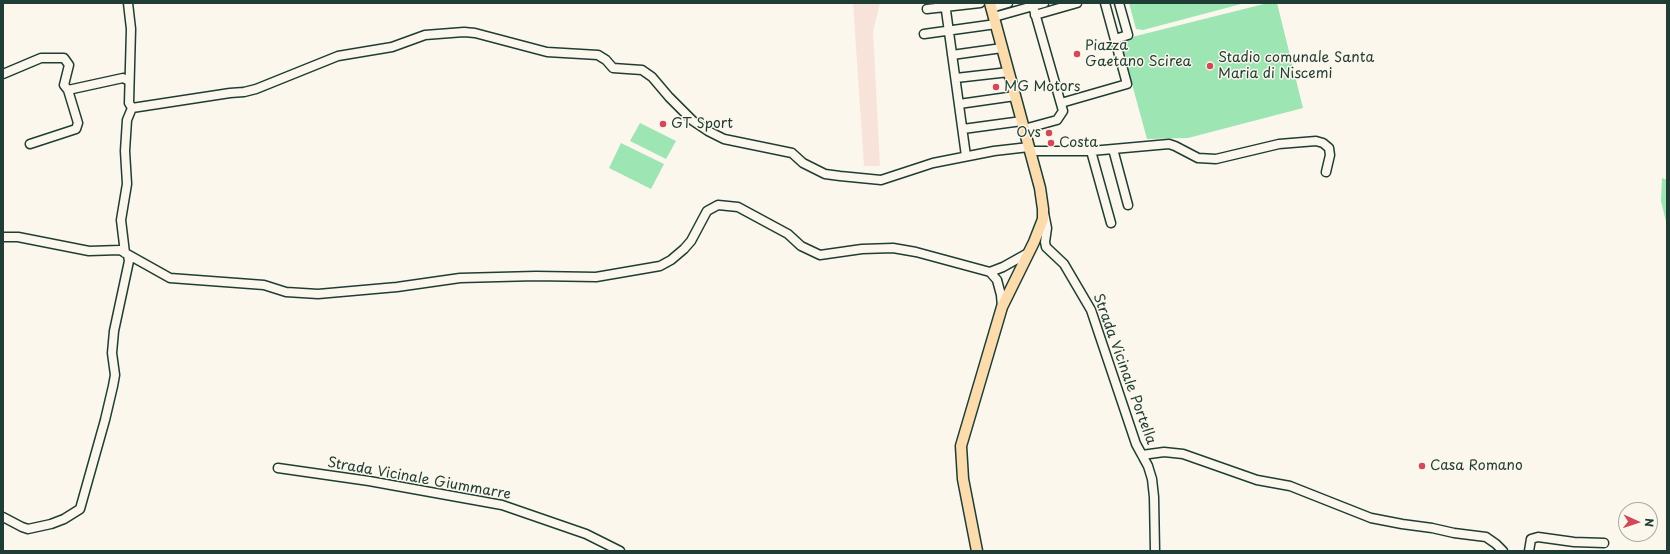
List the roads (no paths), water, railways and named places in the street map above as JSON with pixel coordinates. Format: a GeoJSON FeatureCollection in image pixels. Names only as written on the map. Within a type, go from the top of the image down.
{"type":"FeatureCollection","features":[{"type":"Feature","properties":{"kind":"main road"},"geometry":{"type":"LineString","coordinates":[[977,551],[963,479],[961,446],[1002,307],[1041,226],[1044,209],[1040,188],[993,13]]}},
{"type":"Feature","properties":{"kind":"street"},"geometry":{"type":"LineString","coordinates":[[3,517],[28,529],[51,524],[64,519],[80,509],[105,420],[115,375],[112,353],[114,330],[129,261],[122,220],[127,184],[125,151],[127,120],[132,108],[129,102],[131,29],[128,3]]}},
{"type":"Feature","properties":{"kind":"street"},"geometry":{"type":"LineString","coordinates":[[927,9],[946,5],[980,3]]}},
{"type":"Feature","properties":{"kind":"street"},"geometry":{"type":"LineString","coordinates":[[924,34],[949,30],[993,13],[1008,3]]}},
{"type":"Feature","properties":{"kind":"street"},"geometry":{"type":"LineString","coordinates":[[1034,10],[1044,3]]}},
{"type":"Feature","properties":{"kind":"street"},"geometry":{"type":"LineString","coordinates":[[993,13],[1034,10],[1077,3]]}},
{"type":"Feature","properties":{"kind":"street"},"geometry":{"type":"LineString","coordinates":[[1061,103],[1127,84],[1105,3]]}},
{"type":"Feature","properties":{"kind":"street"},"geometry":{"type":"LineString","coordinates":[[1114,39],[1128,35],[1119,3]]}},
{"type":"Feature","properties":{"kind":"street"},"geometry":{"type":"LineString","coordinates":[[946,5],[966,156]]}},
{"type":"Feature","properties":{"kind":"street"},"geometry":{"type":"LineString","coordinates":[[963,129],[1023,125],[1057,120],[1063,111],[1034,10]]}},
{"type":"Feature","properties":{"kind":"street"},"geometry":{"type":"LineString","coordinates":[[132,108],[244,92],[256,89],[338,56],[392,48],[425,35],[464,32],[475,33],[547,52],[598,55],[613,68],[642,70],[652,77],[693,121],[708,132],[724,139],[792,153],[803,163],[825,174],[881,180],[933,163],[966,156],[1029,149],[1091,151],[1169,144],[1198,158],[1216,159],[1279,144],[1316,141],[1323,143],[1328,148],[1330,155],[1326,172]]}},
{"type":"Feature","properties":{"kind":"street"},"geometry":{"type":"LineString","coordinates":[[952,55],[1002,48]]}},
{"type":"Feature","properties":{"kind":"street"},"geometry":{"type":"LineString","coordinates":[[3,74],[40,58],[64,58],[69,65],[64,84],[68,90],[78,123],[76,128],[30,144]]}},
{"type":"Feature","properties":{"kind":"street"},"geometry":{"type":"LineString","coordinates":[[956,78],[1008,72]]}},
{"type":"Feature","properties":{"kind":"street"},"geometry":{"type":"LineString","coordinates":[[68,90],[123,78],[129,80]]}},
{"type":"Feature","properties":{"kind":"street"},"geometry":{"type":"LineString","coordinates":[[959,104],[1015,96]]}},
{"type":"Feature","properties":{"kind":"street"},"geometry":{"type":"LineString","coordinates":[[1113,149],[1128,205]]}},
{"type":"Feature","properties":{"kind":"street"},"geometry":{"type":"LineString","coordinates":[[1091,151],[1111,223]]}},
{"type":"Feature","properties":{"kind":"street"},"geometry":{"type":"LineString","coordinates":[[3,237],[18,237],[89,251],[120,250],[170,278],[264,285],[286,292],[318,294],[397,287],[460,278],[596,277],[660,266],[684,250],[691,241],[708,211],[718,205],[738,207],[788,234],[801,246],[820,255],[862,249],[893,248],[916,252],[990,272],[997,280],[1001,295],[1002,307]]}},
{"type":"Feature","properties":{"kind":"street","name":"Strada Vicinale Portella"},"geometry":{"type":"LineString","coordinates":[[1044,209],[1047,228],[1045,242],[1046,247],[1064,264],[1091,310],[1136,444],[1148,466],[1152,480],[1154,497],[1155,551]]}},
{"type":"Feature","properties":{"kind":"street"},"geometry":{"type":"LineString","coordinates":[[990,272],[1003,267],[1028,253]]}},
{"type":"Feature","properties":{"kind":"street"},"geometry":{"type":"LineString","coordinates":[[1142,455],[1164,452],[1183,454],[1257,480],[1290,486],[1371,518],[1486,538],[1496,544],[1503,551]]}},
{"type":"Feature","properties":{"kind":"street","name":"Strada Vicinale Giummarre"},"geometry":{"type":"LineString","coordinates":[[278,468],[369,481],[502,505],[586,534],[620,551]]}},
{"type":"Feature","properties":{"kind":"street"},"geometry":{"type":"LineString","coordinates":[[1529,551],[1530,541],[1534,537],[1574,542],[1604,543]]}},
{"type":"Feature","properties":{"kind":"place","name":"Piazza Gaetano Scirea"},"geometry":{"type":"Point","coordinates":[1077,54]}},
{"type":"Feature","properties":{"kind":"place","name":"Stadio comunale Santa Maria di Niscemi"},"geometry":{"type":"Point","coordinates":[1210,66]}},
{"type":"Feature","properties":{"kind":"place","name":"MG Motors"},"geometry":{"type":"Point","coordinates":[996,87]}},
{"type":"Feature","properties":{"kind":"place","name":"GT Sport"},"geometry":{"type":"Point","coordinates":[663,124]}},
{"type":"Feature","properties":{"kind":"place","name":"Ovs"},"geometry":{"type":"Point","coordinates":[1049,133]}},
{"type":"Feature","properties":{"kind":"place","name":"Costa"},"geometry":{"type":"Point","coordinates":[1051,143]}},
{"type":"Feature","properties":{"kind":"place","name":"Casa Romano"},"geometry":{"type":"Point","coordinates":[1422,466]}}]}
